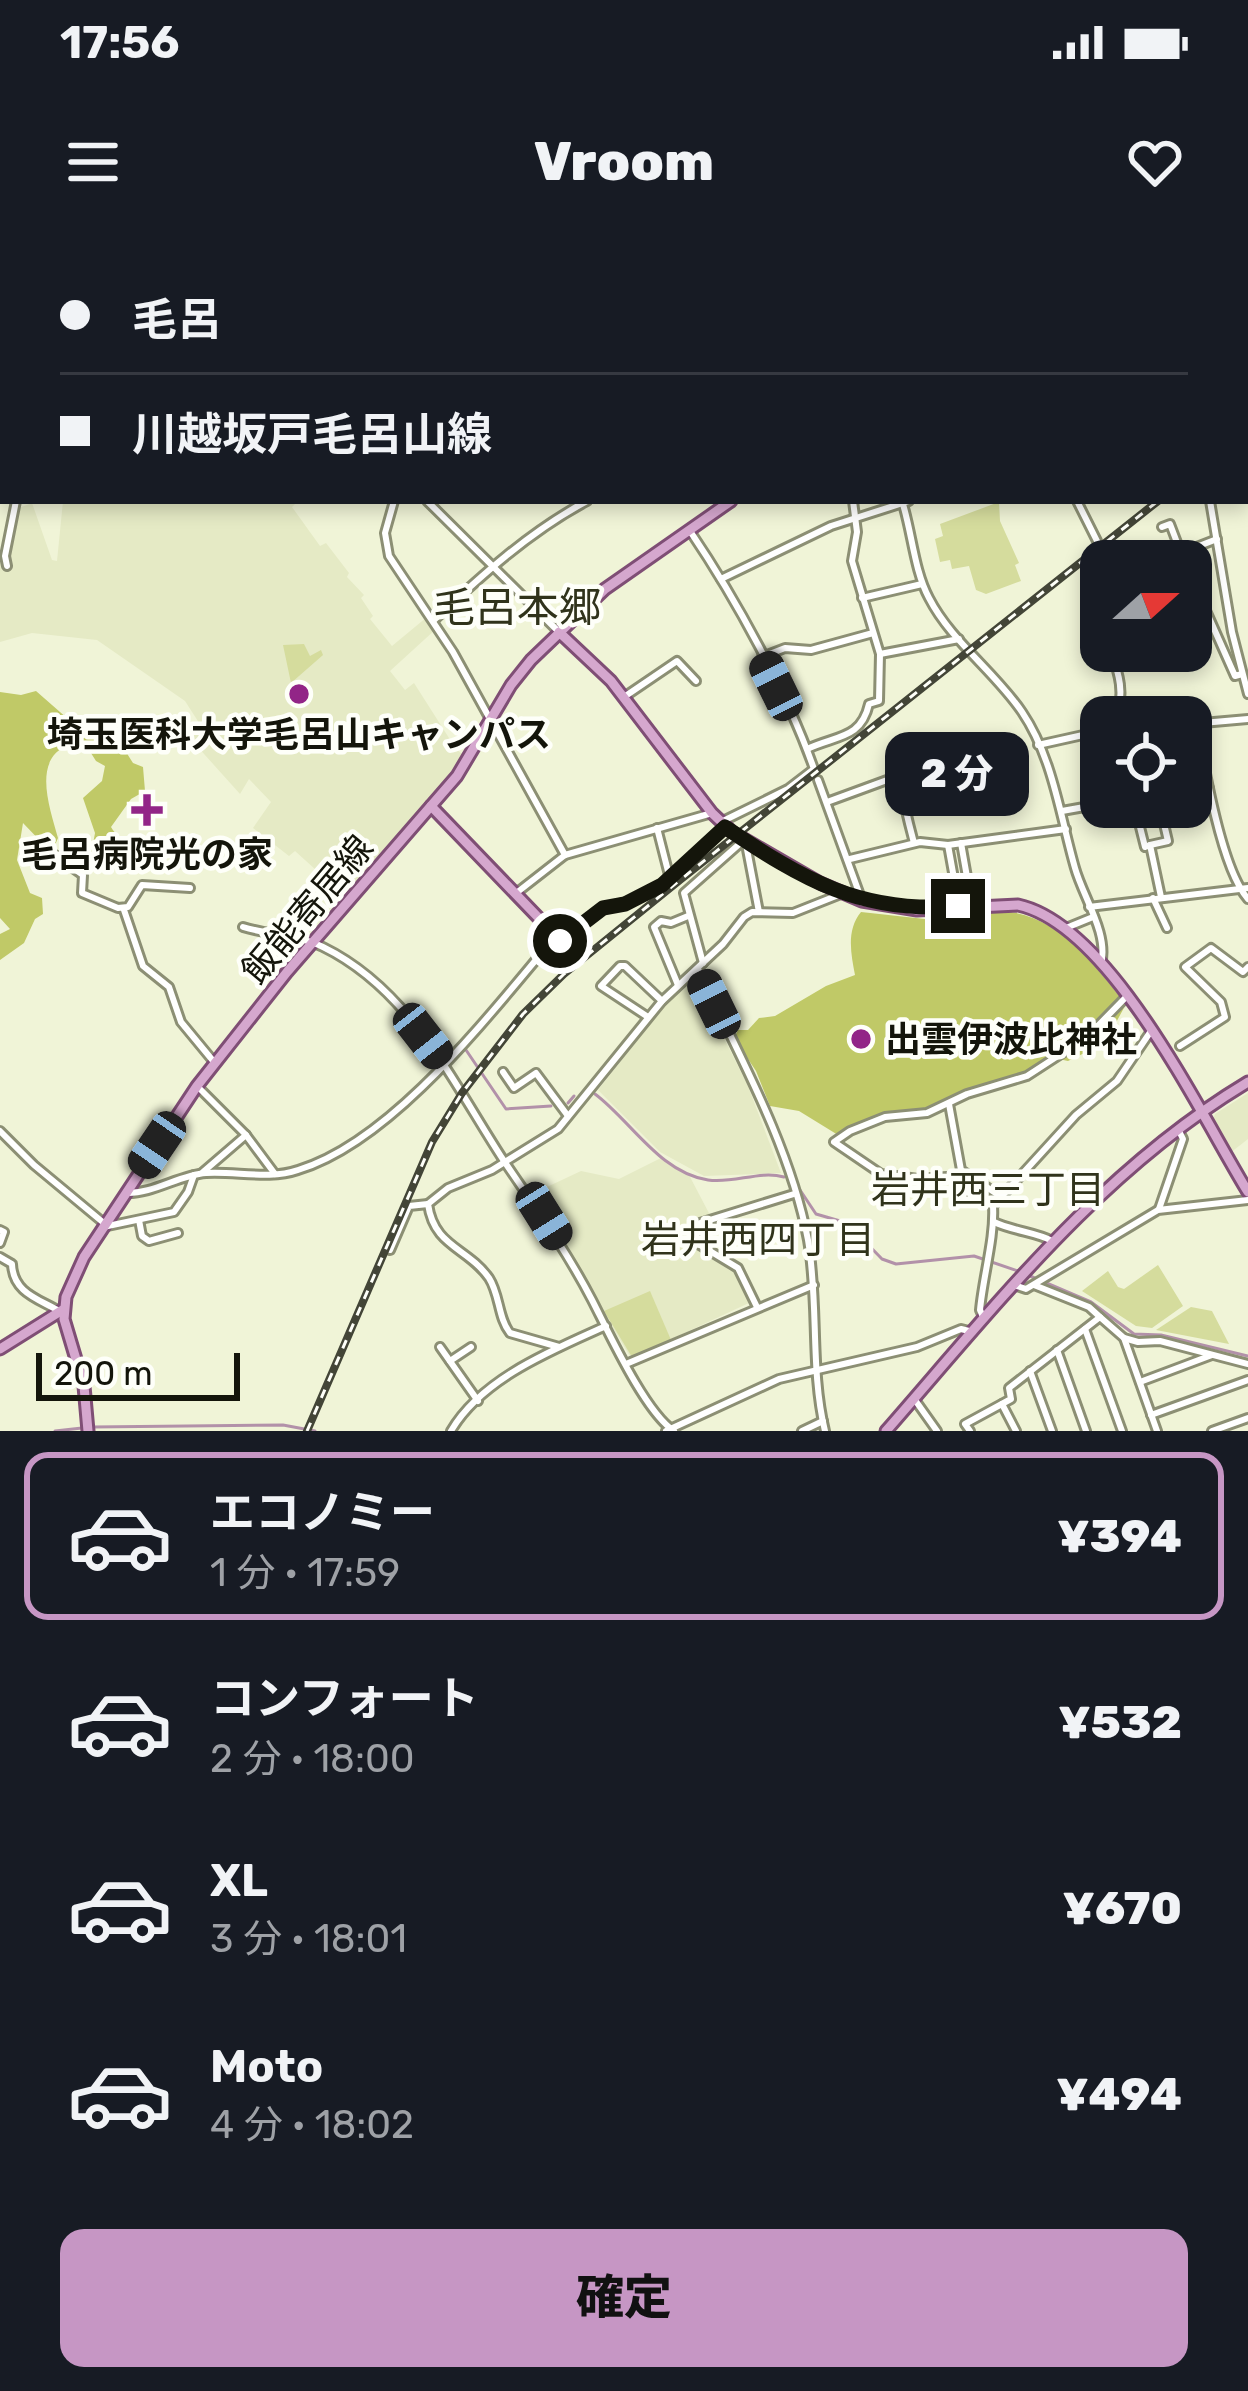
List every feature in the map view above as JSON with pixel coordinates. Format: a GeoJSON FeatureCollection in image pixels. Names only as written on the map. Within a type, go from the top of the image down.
{"type":"FeatureCollection","features":[{"type":"Feature","properties":{"kind":"main road","name":"飯能寄居線"},"geometry":{"type":"LineString","coordinates":[[62,1310],[84,1257],[214,1062],[463,768],[517,677],[605,589],[726,504]]}},
{"type":"Feature","properties":{"kind":"main road"},"geometry":{"type":"LineString","coordinates":[[559,632],[624,697],[719,821],[745,839],[862,901],[916,910],[972,905],[1032,908],[1066,928],[1128,995],[1247,1192]]}},
{"type":"Feature","properties":{"kind":"main road"},"geometry":{"type":"LineString","coordinates":[[430,806],[556,936]]}},
{"type":"Feature","properties":{"kind":"main road"},"geometry":{"type":"LineString","coordinates":[[886,1431],[1052,1241],[1120,1174],[1177,1128],[1248,1082]]}},
{"type":"Feature","properties":{"kind":"main road"},"geometry":{"type":"LineString","coordinates":[[0,1349],[62,1310],[89,1408],[88,1431]]}},
{"type":"Feature","properties":{"kind":"street"},"geometry":{"type":"LineString","coordinates":[[8,566],[4,556],[15,504]]}},
{"type":"Feature","properties":{"kind":"street"},"geometry":{"type":"LineString","coordinates":[[393,504],[384,545],[434,621],[565,855]]}},
{"type":"Feature","properties":{"kind":"street"},"geometry":{"type":"LineString","coordinates":[[430,504],[559,632]]}},
{"type":"Feature","properties":{"kind":"street"},"geometry":{"type":"LineString","coordinates":[[559,504],[565,513]]}},
{"type":"Feature","properties":{"kind":"street"},"geometry":{"type":"LineString","coordinates":[[434,621],[492,566],[582,504]]}},
{"type":"Feature","properties":{"kind":"street"},"geometry":{"type":"LineString","coordinates":[[807,749],[856,731],[864,723],[869,704],[879,701],[880,654],[852,561],[854,504]]}},
{"type":"Feature","properties":{"kind":"street"},"geometry":{"type":"LineString","coordinates":[[722,580],[856,517],[898,504]]}},
{"type":"Feature","properties":{"kind":"street"},"geometry":{"type":"LineString","coordinates":[[905,504],[922,584],[934,607],[1019,708],[1038,746],[1094,917],[1104,954],[1101,964]]}},
{"type":"Feature","properties":{"kind":"street"},"geometry":{"type":"LineString","coordinates":[[1078,504],[1096,540]]}},
{"type":"Feature","properties":{"kind":"street"},"geometry":{"type":"LineString","coordinates":[[1211,504],[1248,694]]}},
{"type":"Feature","properties":{"kind":"street"},"geometry":{"type":"LineString","coordinates":[[1162,527],[1170,524],[1176,540]]}},
{"type":"Feature","properties":{"kind":"street"},"geometry":{"type":"LineString","coordinates":[[125,1193],[198,1174],[275,1174],[305,1168],[375,1129],[458,1053],[556,936],[560,941],[603,908],[634,900],[670,879],[719,821],[788,789],[814,769],[722,580],[688,528]]}},
{"type":"Feature","properties":{"kind":"street"},"geometry":{"type":"LineString","coordinates":[[1212,542],[1217,539]]}},
{"type":"Feature","properties":{"kind":"street"},"geometry":{"type":"LineString","coordinates":[[862,598],[922,584]]}},
{"type":"Feature","properties":{"kind":"street"},"geometry":{"type":"LineString","coordinates":[[1212,627],[1235,676],[1242,674]]}},
{"type":"Feature","properties":{"kind":"street"},"geometry":{"type":"LineString","coordinates":[[762,658],[785,647],[811,650],[873,633]]}},
{"type":"Feature","properties":{"kind":"street"},"geometry":{"type":"LineString","coordinates":[[880,654],[960,639]]}},
{"type":"Feature","properties":{"kind":"street"},"geometry":{"type":"LineString","coordinates":[[624,697],[677,661],[696,681]]}},
{"type":"Feature","properties":{"kind":"street"},"geometry":{"type":"LineString","coordinates":[[1212,722],[1248,719]]}},
{"type":"Feature","properties":{"kind":"street"},"geometry":{"type":"LineString","coordinates":[[1038,746],[1080,736]]}},
{"type":"Feature","properties":{"kind":"street"},"geometry":{"type":"LineString","coordinates":[[900,787],[964,778],[960,754],[896,763],[900,787],[914,843]]}},
{"type":"Feature","properties":{"kind":"street"},"geometry":{"type":"LineString","coordinates":[[826,802],[898,776]]}},
{"type":"Feature","properties":{"kind":"street"},"geometry":{"type":"LineString","coordinates":[[818,780],[862,901]]}},
{"type":"Feature","properties":{"kind":"street"},"geometry":{"type":"LineString","coordinates":[[1212,797],[1248,899]]}},
{"type":"Feature","properties":{"kind":"street"},"geometry":{"type":"LineString","coordinates":[[1062,811],[1080,808]]}},
{"type":"Feature","properties":{"kind":"street"},"geometry":{"type":"LineString","coordinates":[[515,894],[565,855],[657,828],[719,821]]}},
{"type":"Feature","properties":{"kind":"street"},"geometry":{"type":"LineString","coordinates":[[657,828],[670,879]]}},
{"type":"Feature","properties":{"kind":"street"},"geometry":{"type":"LineString","coordinates":[[1140,828],[1145,847],[1168,841],[1165,828]]}},
{"type":"Feature","properties":{"kind":"street"},"geometry":{"type":"LineString","coordinates":[[850,860],[914,843],[948,845],[1066,829]]}},
{"type":"Feature","properties":{"kind":"street"},"geometry":{"type":"LineString","coordinates":[[745,839],[759,912]]}},
{"type":"Feature","properties":{"kind":"street"},"geometry":{"type":"LineString","coordinates":[[745,839],[685,891],[688,916],[701,966],[763,1107],[806,1233],[814,1285],[817,1402],[825,1431]]}},
{"type":"Feature","properties":{"kind":"street"},"geometry":{"type":"LineString","coordinates":[[962,843],[972,905]]}},
{"type":"Feature","properties":{"kind":"street"},"geometry":{"type":"LineString","coordinates":[[948,845],[958,906]]}},
{"type":"Feature","properties":{"kind":"street"},"geometry":{"type":"LineString","coordinates":[[1150,845],[1157,898],[1167,928]]}},
{"type":"Feature","properties":{"kind":"street"},"geometry":{"type":"LineString","coordinates":[[49,851],[82,875],[82,893],[124,910],[143,966],[169,987],[181,1022],[214,1062]]}},
{"type":"Feature","properties":{"kind":"street"},"geometry":{"type":"LineString","coordinates":[[124,910],[142,885],[190,888]]}},
{"type":"Feature","properties":{"kind":"street"},"geometry":{"type":"LineString","coordinates":[[1090,907],[1244,888]]}},
{"type":"Feature","properties":{"kind":"street"},"geometry":{"type":"LineString","coordinates":[[391,1250],[409,1206],[428,1204],[448,1188],[505,1162],[557,1129],[662,1001],[701,966],[744,916],[793,913],[842,894]]}},
{"type":"Feature","properties":{"kind":"street"},"geometry":{"type":"LineString","coordinates":[[677,985],[654,927],[688,916]]}},
{"type":"Feature","properties":{"kind":"street"},"geometry":{"type":"LineString","coordinates":[[1066,928],[1094,917]]}},
{"type":"Feature","properties":{"kind":"street"},"geometry":{"type":"LineString","coordinates":[[243,927],[312,943],[381,986],[445,1064],[571,1259],[626,1364],[670,1430],[752,1389],[917,1347],[961,1329],[973,1332]]}},
{"type":"Feature","properties":{"kind":"street"},"geometry":{"type":"LineString","coordinates":[[1180,1046],[1225,1017],[1221,1002],[1185,967],[1211,948],[1243,972],[1248,967]]}},
{"type":"Feature","properties":{"kind":"street"},"geometry":{"type":"LineString","coordinates":[[649,1018],[601,986],[625,966],[662,1001]]}},
{"type":"Feature","properties":{"kind":"street"},"geometry":{"type":"LineString","coordinates":[[993,1207],[966,1192],[961,1176],[918,1179],[880,1174],[834,1142],[850,1130],[885,1117],[927,1113],[1048,1065],[1087,1037],[1128,995]]}},
{"type":"Feature","properties":{"kind":"street"},"geometry":{"type":"LineString","coordinates":[[984,1319],[982,1285],[993,1207],[1076,1115],[1117,1081],[1151,1031]]}},
{"type":"Feature","properties":{"kind":"street"},"geometry":{"type":"LineString","coordinates":[[503,1072],[514,1088],[536,1073],[568,1116]]}},
{"type":"Feature","properties":{"kind":"street"},"geometry":{"type":"LineString","coordinates":[[197,1086],[275,1174]]}},
{"type":"Feature","properties":{"kind":"street"},"geometry":{"type":"LineString","coordinates":[[950,1104],[961,1170],[1000,1196]]}},
{"type":"Feature","properties":{"kind":"street"},"geometry":{"type":"LineString","coordinates":[[1158,1210],[1183,1139],[1177,1128]]}},
{"type":"Feature","properties":{"kind":"street"},"geometry":{"type":"LineString","coordinates":[[0,1131],[104,1226],[174,1212],[198,1174],[245,1135]]}},
{"type":"Feature","properties":{"kind":"street"},"geometry":{"type":"LineString","coordinates":[[757,1307],[738,1268],[700,1245],[693,1229],[700,1222],[794,1192]]}},
{"type":"Feature","properties":{"kind":"street"},"geometry":{"type":"LineString","coordinates":[[1014,1285],[1022,1291],[1034,1285],[1158,1210],[1247,1192]]}},
{"type":"Feature","properties":{"kind":"street"},"geometry":{"type":"LineString","coordinates":[[428,1204],[436,1234],[484,1270],[510,1334],[559,1347]]}},
{"type":"Feature","properties":{"kind":"street"},"geometry":{"type":"LineString","coordinates":[[139,1220],[142,1236],[149,1241],[178,1233]]}},
{"type":"Feature","properties":{"kind":"street"},"geometry":{"type":"LineString","coordinates":[[994,1222],[1022,1235],[1052,1241]]}},
{"type":"Feature","properties":{"kind":"street"},"geometry":{"type":"LineString","coordinates":[[0,1230],[4,1232],[0,1244]]}},
{"type":"Feature","properties":{"kind":"street"},"geometry":{"type":"LineString","coordinates":[[0,1257],[12,1264],[13,1276],[33,1300],[62,1310]]}},
{"type":"Feature","properties":{"kind":"street"},"geometry":{"type":"LineString","coordinates":[[626,1364],[814,1285]]}},
{"type":"Feature","properties":{"kind":"street"},"geometry":{"type":"LineString","coordinates":[[1034,1285],[1089,1307],[1124,1337],[1248,1364]]}},
{"type":"Feature","properties":{"kind":"street"},"geometry":{"type":"LineString","coordinates":[[970,1431],[964,1424],[1010,1399],[1009,1388],[1100,1317]]}},
{"type":"Feature","properties":{"kind":"street"},"geometry":{"type":"LineString","coordinates":[[451,1431],[506,1378],[606,1326]]}},
{"type":"Feature","properties":{"kind":"street"},"geometry":{"type":"LineString","coordinates":[[1085,1329],[1122,1431]]}},
{"type":"Feature","properties":{"kind":"street"},"geometry":{"type":"LineString","coordinates":[[1124,1337],[1153,1430]]}},
{"type":"Feature","properties":{"kind":"street"},"geometry":{"type":"LineString","coordinates":[[440,1347],[478,1401]]}},
{"type":"Feature","properties":{"kind":"street"},"geometry":{"type":"LineString","coordinates":[[450,1361],[471,1347]]}},
{"type":"Feature","properties":{"kind":"street"},"geometry":{"type":"LineString","coordinates":[[1058,1350],[1086,1431]]}},
{"type":"Feature","properties":{"kind":"street"},"geometry":{"type":"LineString","coordinates":[[1140,1382],[1216,1354]]}},
{"type":"Feature","properties":{"kind":"street"},"geometry":{"type":"LineString","coordinates":[[1030,1371],[1052,1431]]}},
{"type":"Feature","properties":{"kind":"street"},"geometry":{"type":"LineString","coordinates":[[1151,1415],[1248,1380]]}},
{"type":"Feature","properties":{"kind":"street"},"geometry":{"type":"LineString","coordinates":[[914,1399],[937,1431]]}},
{"type":"Feature","properties":{"kind":"street"},"geometry":{"type":"LineString","coordinates":[[1002,1404],[1016,1431]]}},
{"type":"Feature","properties":{"kind":"street"},"geometry":{"type":"LineString","coordinates":[[1212,1431],[1248,1418]]}},
{"type":"Feature","properties":{"kind":"street"},"geometry":{"type":"LineString","coordinates":[[802,1431],[823,1421]]}},
{"type":"Feature","properties":{"kind":"shaded area","name":"埼玉医科大学毛呂山キャンパス"},"geometry":{"type":"Polygon","coordinates":[[[32,504],[52,560],[57,561],[63,504],[295,504],[292,507],[320,546],[326,543],[349,573],[347,577],[364,595],[361,598],[373,616],[370,619],[392,646],[427,617],[436,629],[390,671],[405,690],[414,683],[466,757],[351,891],[325,862],[316,870],[295,851],[289,856],[253,828],[271,802],[249,779],[240,794],[196,745],[191,737],[203,729],[185,701],[97,640],[32,633],[0,642],[0,560],[6,560],[19,508],[32,504]]]}},
{"type":"Feature","properties":{"kind":"shaded area"},"geometry":{"type":"Polygon","coordinates":[[[695,980],[748,1086],[781,1173],[704,1176],[660,1152],[598,1090],[666,1004],[695,980]]]}},
{"type":"Feature","properties":{"kind":"shaded area"},"geometry":{"type":"Polygon","coordinates":[[[1248,1093],[1248,1139],[1230,1153],[1212,1122],[1215,1114],[1248,1093]]]}},
{"type":"Feature","properties":{"kind":"shaded area"},"geometry":{"type":"Polygon","coordinates":[[[661,1158],[689,1175],[711,1217],[690,1230],[698,1248],[735,1270],[751,1302],[631,1358],[532,1194],[581,1171],[619,1179],[661,1158]]]}},
{"type":"Feature","properties":{"kind":"green space"},"geometry":{"type":"Polygon","coordinates":[[[999,504],[1000,521],[1019,563],[1015,565],[1021,581],[986,594],[976,590],[969,566],[952,569],[950,560],[940,562],[935,539],[943,536],[940,524],[999,504]]]}},
{"type":"Feature","properties":{"kind":"green space"},"geometry":{"type":"Polygon","coordinates":[[[304,644],[310,656],[321,650],[323,655],[291,683],[283,645],[304,644]]]}},
{"type":"Feature","properties":{"kind":"green space"},"geometry":{"type":"Polygon","coordinates":[[[36,691],[68,719],[99,724],[133,763],[143,767],[145,791],[131,799],[111,827],[137,855],[133,865],[125,861],[112,870],[96,864],[91,855],[95,833],[83,798],[102,781],[105,766],[84,742],[66,746],[55,754],[46,780],[58,838],[55,845],[47,848],[23,823],[17,860],[30,893],[42,898],[43,914],[35,919],[24,943],[0,960],[0,934],[10,929],[0,918],[0,692],[36,691]]]}},
{"type":"Feature","properties":{"kind":"green space"},"geometry":{"type":"Polygon","coordinates":[[[1001,911],[1021,914],[1057,931],[1087,957],[1126,1004],[1105,1043],[1068,1061],[1054,1058],[1017,1076],[959,1092],[931,1108],[890,1112],[838,1135],[799,1111],[770,1106],[756,1071],[734,1038],[738,1030],[748,1030],[759,1018],[775,1016],[855,975],[851,934],[861,912],[925,919],[1001,911]]]}},
{"type":"Feature","properties":{"kind":"green space"},"geometry":{"type":"Polygon","coordinates":[[[1158,1265],[1183,1306],[1152,1328],[1136,1326],[1082,1291],[1108,1271],[1124,1289],[1158,1265]]]}},
{"type":"Feature","properties":{"kind":"green space"},"geometry":{"type":"Polygon","coordinates":[[[650,1291],[671,1340],[632,1357],[604,1311],[650,1291]]]}},
{"type":"Feature","properties":{"kind":"green space"},"geometry":{"type":"Polygon","coordinates":[[[1191,1307],[1212,1311],[1229,1344],[1156,1330],[1191,1307]]]}},
{"type":"Feature","properties":{"kind":"waterway"},"geometry":{"type":"LineString","coordinates":[[466,1050],[506,1109],[551,1106]]}},
{"type":"Feature","properties":{"kind":"waterway"},"geometry":{"type":"LineString","coordinates":[[595,1094],[661,1157],[691,1175],[718,1181],[784,1177]]}},
{"type":"Feature","properties":{"kind":"waterway"},"geometry":{"type":"LineString","coordinates":[[568,1103],[574,1096]]}},
{"type":"Feature","properties":{"kind":"waterway"},"geometry":{"type":"LineString","coordinates":[[800,1190],[816,1214],[847,1223],[882,1259],[896,1264],[974,1256],[1021,1272]]}},
{"type":"Feature","properties":{"kind":"waterway"},"geometry":{"type":"LineString","coordinates":[[1030,1276],[1091,1302],[1134,1334],[1161,1335],[1248,1356]]}},
{"type":"Feature","properties":{"kind":"waterway"},"geometry":{"type":"LineString","coordinates":[[93,1427],[283,1425],[315,1431]]}},
{"type":"Feature","properties":{"kind":"waterway"},"geometry":{"type":"LineString","coordinates":[[55,1431],[82,1428]]}},
{"type":"Feature","properties":{"kind":"railway"},"geometry":{"type":"LineString","coordinates":[[307,1431],[432,1142],[462,1093],[523,1014],[564,974],[680,880],[1154,504]]}},
{"type":"Feature","properties":{"kind":"place","name":"埼玉医科大学毛呂山キャンパス"},"geometry":{"type":"Point","coordinates":[299,694]}},
{"type":"Feature","properties":{"kind":"place","name":"毛呂病院光の家"},"geometry":{"type":"Point","coordinates":[147,810]}},
{"type":"Feature","properties":{"kind":"place","name":"出雲伊波比神社"},"geometry":{"type":"Point","coordinates":[861,1039]}},
{"type":"Feature","properties":{"kind":"district","name":"毛呂本郷"},"geometry":{"type":"Point","coordinates":[517,607]}},
{"type":"Feature","properties":{"kind":"district","name":"岩井西三丁目"},"geometry":{"type":"Point","coordinates":[988,1189]}},
{"type":"Feature","properties":{"kind":"district","name":"岩井西四丁目"},"geometry":{"type":"Point","coordinates":[758,1239]}},
{"type":"Feature","properties":{"kind":"route"},"geometry":{"type":"LineString","coordinates":[[560,941],[603,908],[625,904],[662,885],[725,827],[820,884],[862,901],[916,910],[958,906]]}}]}
